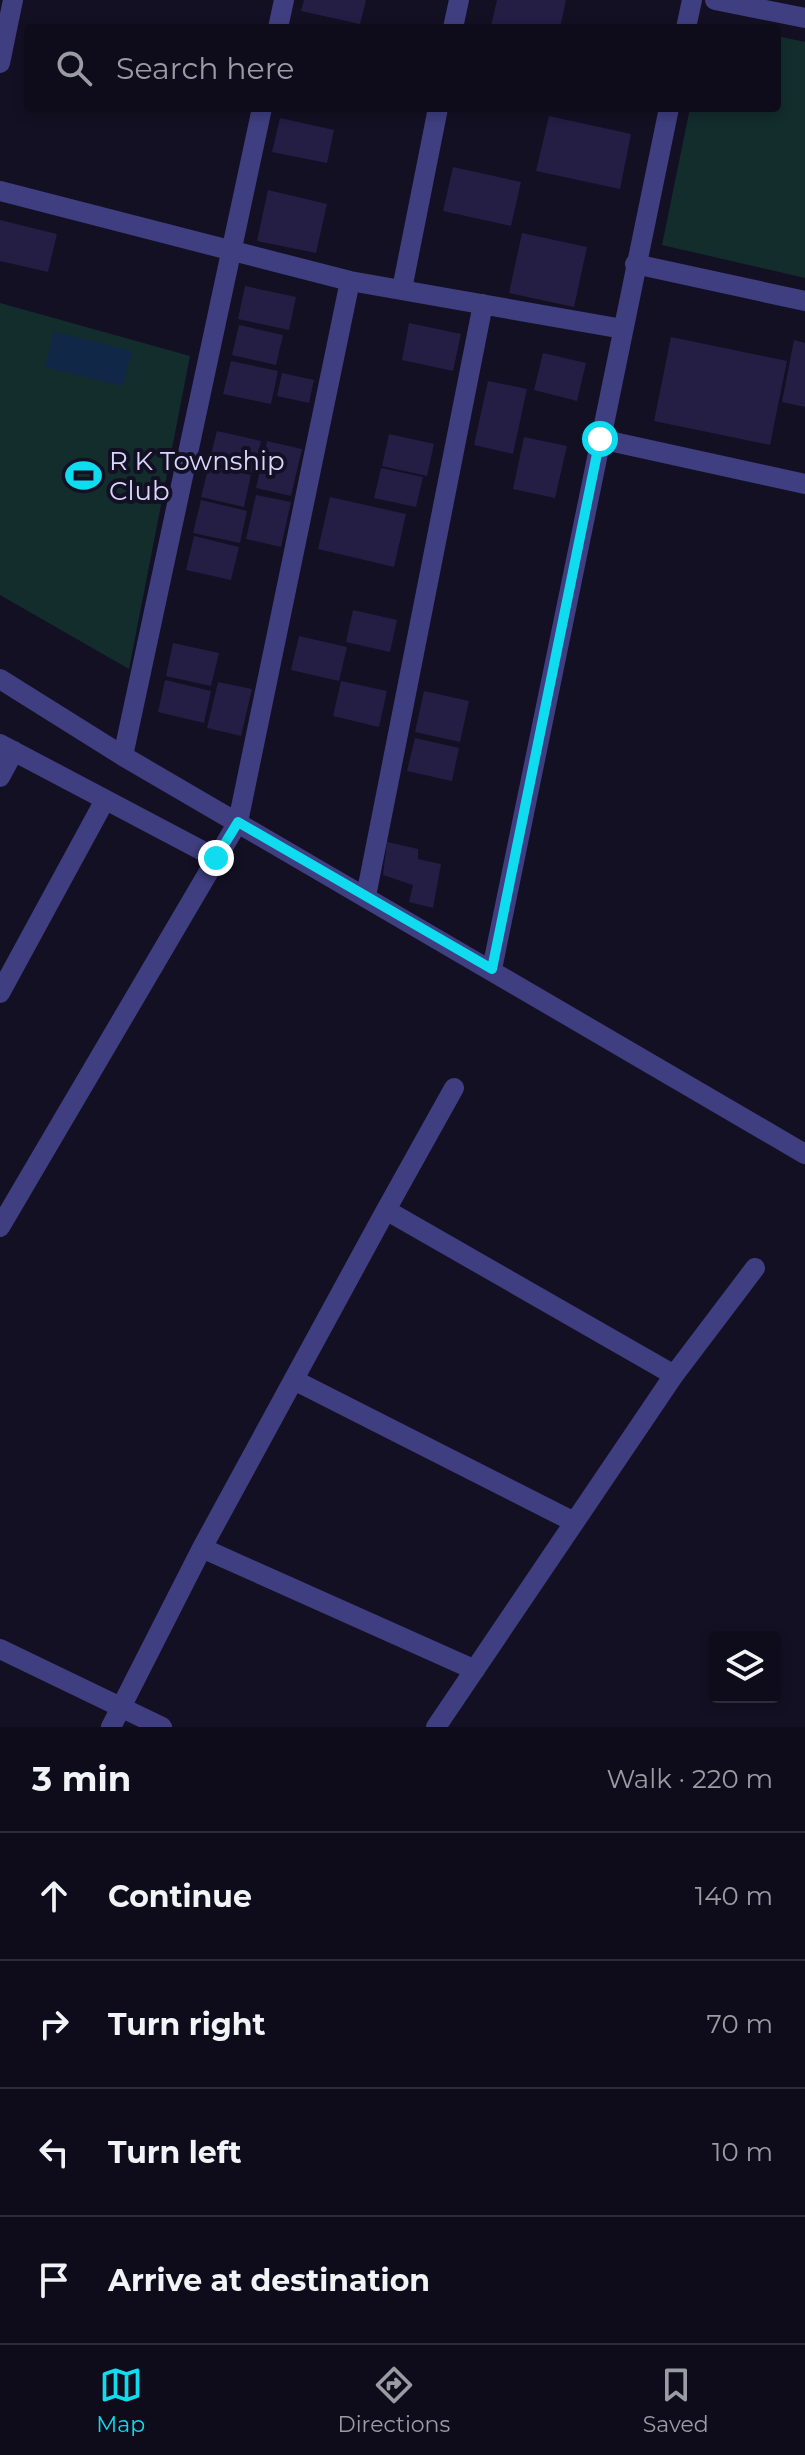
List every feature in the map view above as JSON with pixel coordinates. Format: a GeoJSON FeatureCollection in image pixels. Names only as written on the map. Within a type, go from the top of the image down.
{"type":"FeatureCollection","features":[{"type":"Feature","properties":{"kind":"street"},"geometry":{"type":"LineString","coordinates":[[0,63],[13,0]]}},
{"type":"Feature","properties":{"kind":"street"},"geometry":{"type":"LineString","coordinates":[[279,24],[284,0]]}},
{"type":"Feature","properties":{"kind":"street"},"geometry":{"type":"LineString","coordinates":[[454,24],[459,0]]}},
{"type":"Feature","properties":{"kind":"street"},"geometry":{"type":"LineString","coordinates":[[687,24],[692,0]]}},
{"type":"Feature","properties":{"kind":"street"},"geometry":{"type":"LineString","coordinates":[[715,0],[805,18]]}},
{"type":"Feature","properties":{"kind":"street"},"geometry":{"type":"LineString","coordinates":[[123,756],[261,112]]}},
{"type":"Feature","properties":{"kind":"street"},"geometry":{"type":"LineString","coordinates":[[402,289],[437,112]]}},
{"type":"Feature","properties":{"kind":"street"},"geometry":{"type":"LineString","coordinates":[[492,969],[668,112]]}},
{"type":"Feature","properties":{"kind":"street"},"geometry":{"type":"LineString","coordinates":[[0,191],[350,281],[623,329]]}},
{"type":"Feature","properties":{"kind":"street"},"geometry":{"type":"LineString","coordinates":[[635,264],[805,301]]}},
{"type":"Feature","properties":{"kind":"street"},"geometry":{"type":"LineString","coordinates":[[0,1227],[238,822],[350,281]]}},
{"type":"Feature","properties":{"kind":"street"},"geometry":{"type":"LineString","coordinates":[[366,896],[483,304]]}},
{"type":"Feature","properties":{"kind":"street"},"geometry":{"type":"LineString","coordinates":[[600,439],[805,484]]}},
{"type":"Feature","properties":{"kind":"street"},"geometry":{"type":"LineString","coordinates":[[0,679],[123,756],[805,1154]]}},
{"type":"Feature","properties":{"kind":"street"},"geometry":{"type":"LineString","coordinates":[[0,777],[7,747],[216,858]]}},
{"type":"Feature","properties":{"kind":"street"},"geometry":{"type":"LineString","coordinates":[[0,993],[105,800]]}},
{"type":"Feature","properties":{"kind":"street"},"geometry":{"type":"LineString","coordinates":[[111,1727],[202,1548],[454,1088]]}},
{"type":"Feature","properties":{"kind":"street"},"geometry":{"type":"LineString","coordinates":[[386,1210],[674,1375]]}},
{"type":"Feature","properties":{"kind":"street"},"geometry":{"type":"LineString","coordinates":[[436,1727],[674,1375],[755,1268]]}},
{"type":"Feature","properties":{"kind":"street"},"geometry":{"type":"LineString","coordinates":[[294,1380],[574,1522]]}},
{"type":"Feature","properties":{"kind":"street"},"geometry":{"type":"LineString","coordinates":[[202,1548],[475,1670]]}},
{"type":"Feature","properties":{"kind":"street"},"geometry":{"type":"LineString","coordinates":[[0,1649],[162,1727]]}},
{"type":"Feature","properties":{"kind":"green space"},"geometry":{"type":"Polygon","coordinates":[[[781,37],[805,42],[805,278],[662,245],[689,112],[781,112],[781,37]]]}},
{"type":"Feature","properties":{"kind":"green space","name":"R K Township Club"},"geometry":{"type":"Polygon","coordinates":[[[0,303],[190,356],[129,669],[0,595],[0,303]]]}},
{"type":"Feature","properties":{"kind":"water"},"geometry":{"type":"Polygon","coordinates":[[[54,332],[132,351],[123,386],[45,367],[54,332]]]}},
{"type":"Feature","properties":{"kind":"building"},"geometry":{"type":"Polygon","coordinates":[[[304,0],[366,0],[360,24],[301,11],[304,0]]]}},
{"type":"Feature","properties":{"kind":"building"},"geometry":{"type":"Polygon","coordinates":[[[497,0],[566,0],[561,24],[491,24],[497,0]]]}},
{"type":"Feature","properties":{"kind":"building"},"geometry":{"type":"Polygon","coordinates":[[[549,116],[631,134],[620,189],[536,171],[549,116]]]}},
{"type":"Feature","properties":{"kind":"building"},"geometry":{"type":"Polygon","coordinates":[[[280,118],[334,130],[327,163],[272,152],[280,118]]]}},
{"type":"Feature","properties":{"kind":"building"},"geometry":{"type":"Polygon","coordinates":[[[453,167],[521,182],[511,226],[443,211],[453,167]]]}},
{"type":"Feature","properties":{"kind":"building"},"geometry":{"type":"Polygon","coordinates":[[[268,190],[327,204],[316,253],[257,241],[268,190]]]}},
{"type":"Feature","properties":{"kind":"building"},"geometry":{"type":"Polygon","coordinates":[[[0,220],[57,234],[48,272],[0,261],[0,220]]]}},
{"type":"Feature","properties":{"kind":"building"},"geometry":{"type":"Polygon","coordinates":[[[522,233],[587,247],[574,307],[509,293],[522,233]]]}},
{"type":"Feature","properties":{"kind":"building"},"geometry":{"type":"Polygon","coordinates":[[[245,286],[296,297],[289,330],[238,319],[245,286]]]}},
{"type":"Feature","properties":{"kind":"building"},"geometry":{"type":"Polygon","coordinates":[[[409,323],[461,334],[453,371],[402,360],[409,323]]]}},
{"type":"Feature","properties":{"kind":"building"},"geometry":{"type":"Polygon","coordinates":[[[239,325],[283,335],[276,365],[232,355],[239,325]]]}},
{"type":"Feature","properties":{"kind":"building"},"geometry":{"type":"Polygon","coordinates":[[[671,337],[787,361],[770,445],[654,421],[671,337]]]}},
{"type":"Feature","properties":{"kind":"building"},"geometry":{"type":"Polygon","coordinates":[[[794,340],[805,343],[805,407],[782,402],[794,340]]]}},
{"type":"Feature","properties":{"kind":"building"},"geometry":{"type":"Polygon","coordinates":[[[543,353],[586,363],[577,401],[534,390],[543,353]]]}},
{"type":"Feature","properties":{"kind":"building"},"geometry":{"type":"Polygon","coordinates":[[[231,361],[278,371],[271,404],[223,394],[231,361]]]}},
{"type":"Feature","properties":{"kind":"building"},"geometry":{"type":"Polygon","coordinates":[[[282,373],[314,380],[309,403],[277,396],[282,373]]]}},
{"type":"Feature","properties":{"kind":"building"},"geometry":{"type":"Polygon","coordinates":[[[488,381],[527,389],[513,454],[474,445],[488,381]]]}},
{"type":"Feature","properties":{"kind":"building"},"geometry":{"type":"Polygon","coordinates":[[[217,431],[261,441],[254,473],[209,462],[217,431]]]}},
{"type":"Feature","properties":{"kind":"building"},"geometry":{"type":"Polygon","coordinates":[[[389,434],[434,444],[427,476],[382,466],[389,434]]]}},
{"type":"Feature","properties":{"kind":"building"},"geometry":{"type":"Polygon","coordinates":[[[524,437],[567,446],[555,498],[513,489],[524,437]]]}},
{"type":"Feature","properties":{"kind":"building"},"geometry":{"type":"Polygon","coordinates":[[[267,441],[302,449],[291,496],[256,488],[267,441]]]}},
{"type":"Feature","properties":{"kind":"building"},"geometry":{"type":"Polygon","coordinates":[[[209,465],[251,475],[244,507],[201,497],[209,465]]]}},
{"type":"Feature","properties":{"kind":"building"},"geometry":{"type":"Polygon","coordinates":[[[381,468],[423,477],[416,507],[374,498],[381,468]]]}},
{"type":"Feature","properties":{"kind":"building"},"geometry":{"type":"Polygon","coordinates":[[[256,495],[291,502],[281,547],[246,539],[256,495]]]}},
{"type":"Feature","properties":{"kind":"building"},"geometry":{"type":"Polygon","coordinates":[[[330,497],[406,514],[394,567],[318,549],[330,497]]]}},
{"type":"Feature","properties":{"kind":"building"},"geometry":{"type":"Polygon","coordinates":[[[201,500],[247,511],[240,543],[193,533],[201,500]]]}},
{"type":"Feature","properties":{"kind":"building"},"geometry":{"type":"Polygon","coordinates":[[[194,536],[239,547],[231,580],[186,570],[194,536]]]}},
{"type":"Feature","properties":{"kind":"building"},"geometry":{"type":"Polygon","coordinates":[[[353,610],[397,620],[390,652],[346,642],[353,610]]]}},
{"type":"Feature","properties":{"kind":"building"},"geometry":{"type":"Polygon","coordinates":[[[299,636],[347,647],[339,681],[291,670],[299,636]]]}},
{"type":"Feature","properties":{"kind":"building"},"geometry":{"type":"Polygon","coordinates":[[[173,643],[219,653],[211,686],[166,676],[173,643]]]}},
{"type":"Feature","properties":{"kind":"building"},"geometry":{"type":"Polygon","coordinates":[[[165,680],[211,691],[204,723],[158,712],[165,680]]]}},
{"type":"Feature","properties":{"kind":"building"},"geometry":{"type":"Polygon","coordinates":[[[341,681],[387,691],[379,727],[333,716],[341,681]]]}},
{"type":"Feature","properties":{"kind":"building"},"geometry":{"type":"Polygon","coordinates":[[[218,682],[252,689],[241,736],[207,728],[218,682]]]}},
{"type":"Feature","properties":{"kind":"building"},"geometry":{"type":"Polygon","coordinates":[[[424,691],[469,701],[460,742],[415,732],[424,691]]]}},
{"type":"Feature","properties":{"kind":"building"},"geometry":{"type":"Polygon","coordinates":[[[415,738],[459,748],[452,781],[407,771],[415,738]]]}},
{"type":"Feature","properties":{"kind":"building"},"geometry":{"type":"Polygon","coordinates":[[[387,842],[418,849],[418,859],[441,864],[433,908],[409,902],[413,885],[383,875],[387,842]]]}},
{"type":"Feature","properties":{"kind":"place","name":"R K Township Club"},"geometry":{"type":"Point","coordinates":[83,476]}},
{"type":"Feature","properties":{"kind":"route"},"geometry":{"type":"LineString","coordinates":[[216,858],[238,822],[492,969],[600,439]]}}]}
